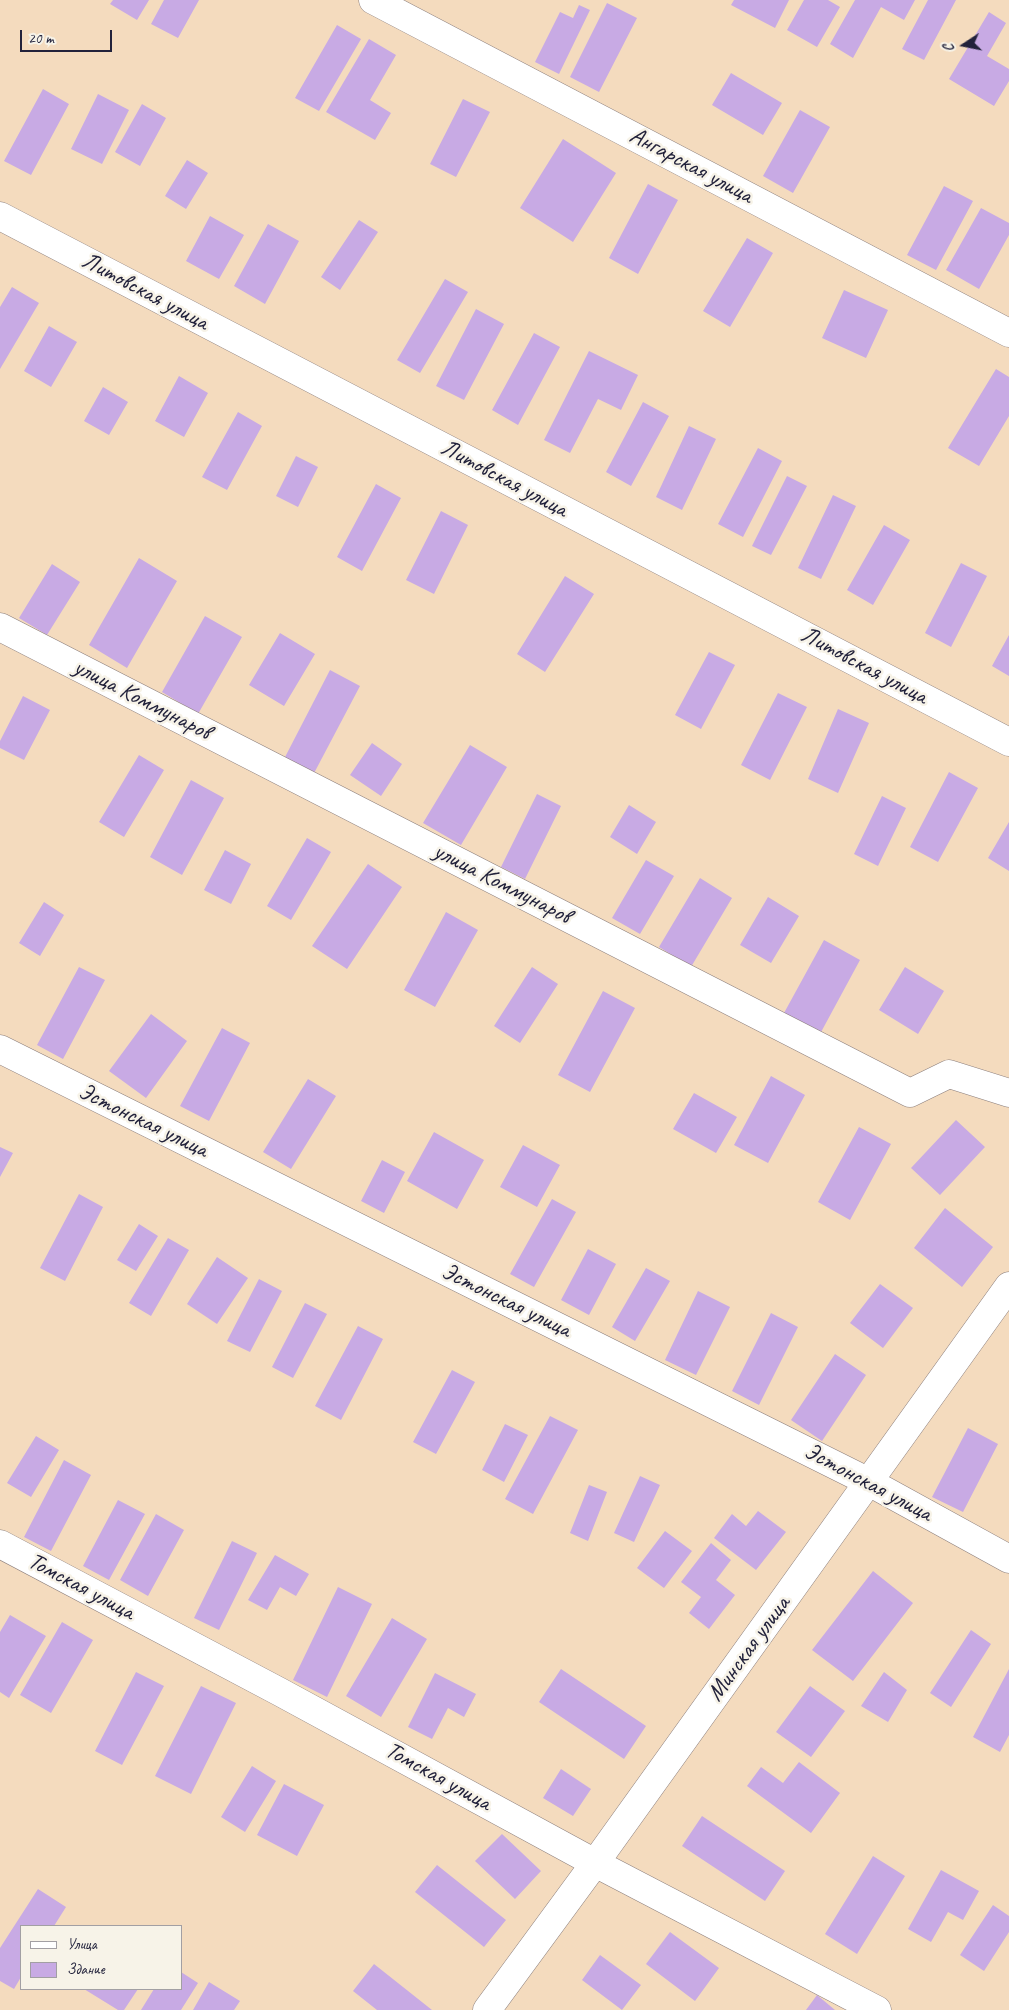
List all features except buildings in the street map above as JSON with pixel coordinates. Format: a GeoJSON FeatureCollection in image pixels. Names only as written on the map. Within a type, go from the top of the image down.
{"type":"FeatureCollection","features":[{"type":"Feature","properties":{"kind":"street","name":"Ангарская улица"},"geometry":{"type":"LineString","coordinates":[[373,0],[1009,333]]}},
{"type":"Feature","properties":{"kind":"street","name":"Литовская улица"},"geometry":{"type":"LineString","coordinates":[[0,216],[1009,742]]}},
{"type":"Feature","properties":{"kind":"street","name":"улица Коммунаров"},"geometry":{"type":"LineString","coordinates":[[0,627],[910,1093],[949,1074],[1009,1093]]}},
{"type":"Feature","properties":{"kind":"street","name":"Эстонская улица"},"geometry":{"type":"LineString","coordinates":[[0,1049],[869,1482],[1009,1559]]}},
{"type":"Feature","properties":{"kind":"street","name":"Минская улица"},"geometry":{"type":"LineString","coordinates":[[487,2010],[595,1863],[1009,1286]]}},
{"type":"Feature","properties":{"kind":"street","name":"Томская улица"},"geometry":{"type":"LineString","coordinates":[[0,1544],[280,1692],[595,1863],[877,2010]]}}]}
